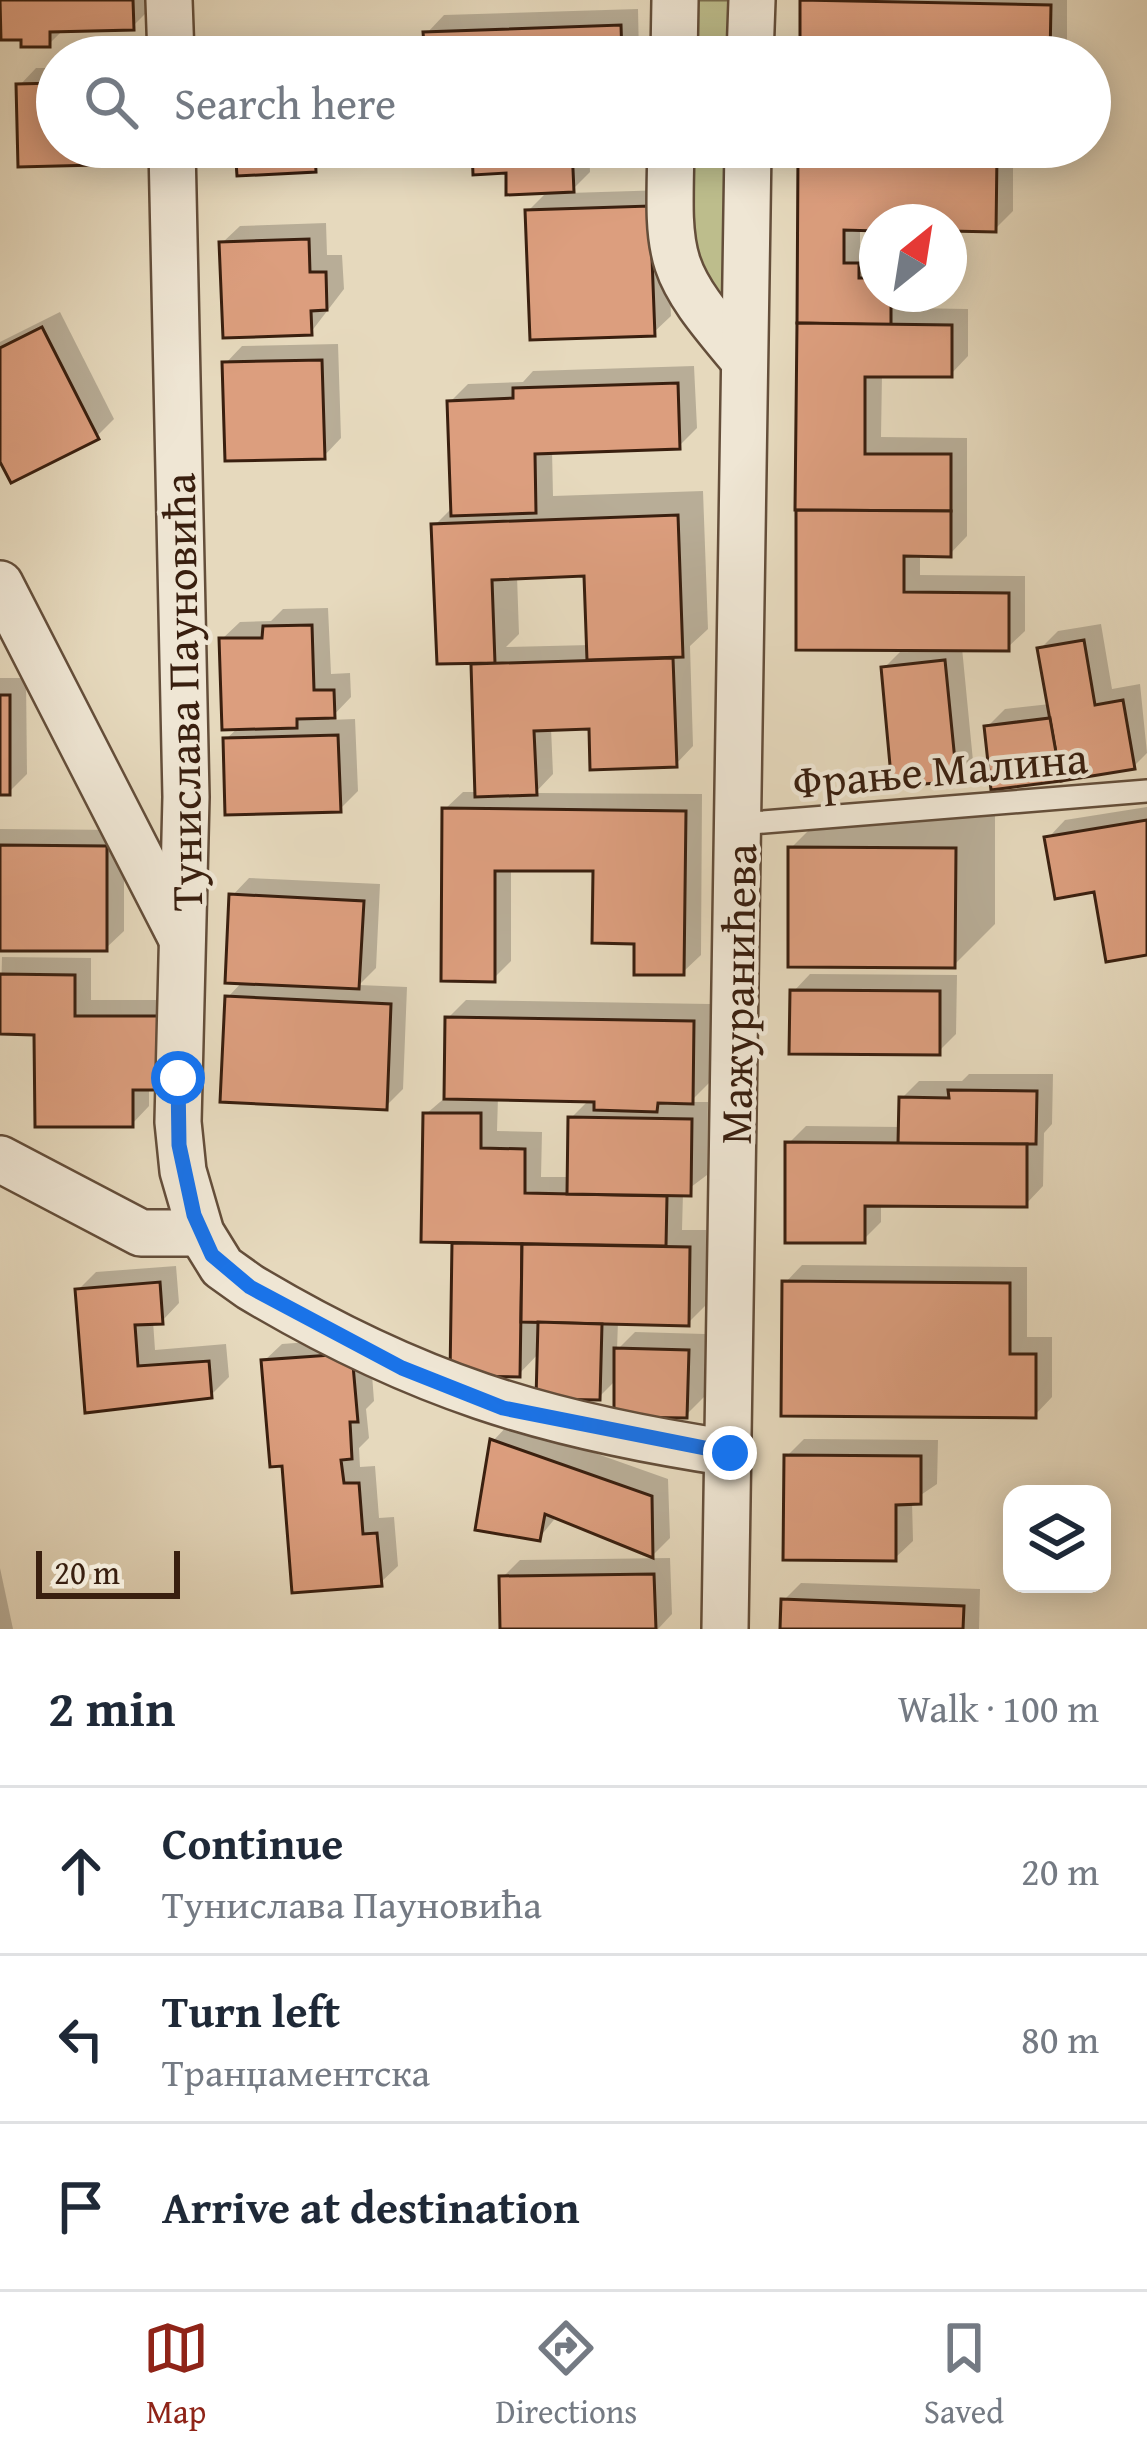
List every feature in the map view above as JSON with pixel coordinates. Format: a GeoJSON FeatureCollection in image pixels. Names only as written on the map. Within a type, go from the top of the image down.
{"type":"FeatureCollection","features":[{"type":"Feature","properties":{"kind":"street"},"geometry":{"type":"LineString","coordinates":[[170,0],[171,36]]}},
{"type":"Feature","properties":{"kind":"street"},"geometry":{"type":"LineString","coordinates":[[674,36],[675,0]]}},
{"type":"Feature","properties":{"kind":"street"},"geometry":{"type":"LineString","coordinates":[[751,36],[752,0]]}},
{"type":"Feature","properties":{"kind":"street","name":"Тунислава Пауновића"},"geometry":{"type":"LineString","coordinates":[[172,168],[185,944],[178,1122],[183,1171],[201,1233]]}},
{"type":"Feature","properties":{"kind":"street"},"geometry":{"type":"LineString","coordinates":[[671,168],[671,250],[680,279],[742,358]]}},
{"type":"Feature","properties":{"kind":"street","name":"Мажуранићева"},"geometry":{"type":"LineString","coordinates":[[725,1629],[747,168]]}},
{"type":"Feature","properties":{"kind":"street"},"geometry":{"type":"LineString","coordinates":[[0,584],[185,944]]}},
{"type":"Feature","properties":{"kind":"street"},"geometry":{"type":"LineString","coordinates":[[0,1159],[141,1232],[201,1233],[222,1267],[250,1287],[453,1390],[562,1422],[730,1453]]}},
{"type":"Feature","properties":{"kind":"lane","name":"Фрање Малина"},"geometry":{"type":"LineString","coordinates":[[740,824],[1147,791]]}},
{"type":"Feature","properties":{"kind":"green space"},"geometry":{"type":"Polygon","coordinates":[[[684,0],[743,0],[742,36],[683,36],[684,0]]]}},
{"type":"Feature","properties":{"kind":"green space"},"geometry":{"type":"Polygon","coordinates":[[[683,168],[738,168],[734,335],[692,283],[683,168]]]}},
{"type":"Feature","properties":{"kind":"building"},"geometry":{"type":"Polygon","coordinates":[[[0,0],[133,0],[134,30],[50,32],[50,36],[36,36],[36,47],[21,47],[21,40],[1,40],[0,0]]]}},
{"type":"Feature","properties":{"kind":"building"},"geometry":{"type":"Polygon","coordinates":[[[800,0],[1051,5],[1050,36],[800,36],[800,0]]]}},
{"type":"Feature","properties":{"kind":"building"},"geometry":{"type":"Polygon","coordinates":[[[621,25],[621,36],[423,36],[423,32],[621,25]]]}},
{"type":"Feature","properties":{"kind":"building"},"geometry":{"type":"Polygon","coordinates":[[[16,84],[36,84],[36,167],[18,167],[16,84]]]}},
{"type":"Feature","properties":{"kind":"building"},"geometry":{"type":"Polygon","coordinates":[[[236,168],[316,168],[316,172],[237,176],[236,168]]]}},
{"type":"Feature","properties":{"kind":"building"},"geometry":{"type":"Polygon","coordinates":[[[473,168],[573,168],[574,192],[506,195],[506,173],[473,175],[473,168]]]}},
{"type":"Feature","properties":{"kind":"building"},"geometry":{"type":"Polygon","coordinates":[[[798,168],[997,168],[996,232],[967,231],[967,204],[859,204],[859,230],[844,230],[844,263],[859,263],[859,312],[891,312],[891,325],[797,323],[798,168]]]}},
{"type":"Feature","properties":{"kind":"building"},"geometry":{"type":"Polygon","coordinates":[[[650,206],[655,336],[530,340],[525,210],[650,206]]]}},
{"type":"Feature","properties":{"kind":"building"},"geometry":{"type":"Polygon","coordinates":[[[309,239],[310,272],[326,272],[327,310],[311,311],[312,335],[223,338],[219,242],[309,239]]]}},
{"type":"Feature","properties":{"kind":"building"},"geometry":{"type":"Polygon","coordinates":[[[797,323],[952,325],[952,377],[865,377],[865,454],[951,454],[951,511],[795,510],[797,323]]]}},
{"type":"Feature","properties":{"kind":"building"},"geometry":{"type":"Polygon","coordinates":[[[42,327],[99,439],[11,483],[0,462],[0,348],[42,327]]]}},
{"type":"Feature","properties":{"kind":"building"},"geometry":{"type":"Polygon","coordinates":[[[322,360],[325,459],[225,461],[222,362],[322,360]]]}},
{"type":"Feature","properties":{"kind":"building"},"geometry":{"type":"Polygon","coordinates":[[[678,383],[680,449],[535,454],[536,513],[451,516],[447,401],[513,398],[513,388],[678,383]]]}},
{"type":"Feature","properties":{"kind":"building"},"geometry":{"type":"Polygon","coordinates":[[[796,510],[951,511],[951,557],[904,556],[904,592],[1009,593],[1009,651],[796,650],[796,510]]]}},
{"type":"Feature","properties":{"kind":"building"},"geometry":{"type":"Polygon","coordinates":[[[678,515],[683,657],[587,660],[584,576],[492,580],[495,663],[437,664],[431,524],[678,515]]]}},
{"type":"Feature","properties":{"kind":"building"},"geometry":{"type":"Polygon","coordinates":[[[312,625],[314,690],[334,690],[335,718],[297,719],[297,728],[222,730],[219,638],[262,638],[263,626],[312,625]]]}},
{"type":"Feature","properties":{"kind":"building"},"geometry":{"type":"Polygon","coordinates":[[[1084,640],[1095,705],[1123,700],[1135,769],[1061,781],[1037,648],[1084,640]]]}},
{"type":"Feature","properties":{"kind":"building"},"geometry":{"type":"Polygon","coordinates":[[[673,658],[677,767],[590,770],[589,729],[534,731],[537,795],[475,797],[471,664],[673,658]]]}},
{"type":"Feature","properties":{"kind":"building"},"geometry":{"type":"Polygon","coordinates":[[[945,660],[957,781],[892,787],[881,667],[945,660]]]}},
{"type":"Feature","properties":{"kind":"building"},"geometry":{"type":"Polygon","coordinates":[[[0,695],[10,695],[10,795],[0,795],[0,695]]]}},
{"type":"Feature","properties":{"kind":"building"},"geometry":{"type":"Polygon","coordinates":[[[1050,718],[1061,781],[991,790],[984,726],[1050,718]]]}},
{"type":"Feature","properties":{"kind":"building"},"geometry":{"type":"Polygon","coordinates":[[[338,735],[341,812],[225,815],[223,738],[338,735]]]}},
{"type":"Feature","properties":{"kind":"building"},"geometry":{"type":"Polygon","coordinates":[[[442,808],[686,811],[684,975],[634,975],[634,944],[592,943],[593,871],[495,871],[495,982],[441,981],[442,808]]]}},
{"type":"Feature","properties":{"kind":"building"},"geometry":{"type":"Polygon","coordinates":[[[1147,820],[1147,955],[1106,962],[1094,892],[1055,899],[1044,837],[1147,820]]]}},
{"type":"Feature","properties":{"kind":"building"},"geometry":{"type":"Polygon","coordinates":[[[0,845],[107,846],[107,951],[0,951],[0,845]]]}},
{"type":"Feature","properties":{"kind":"building"},"geometry":{"type":"Polygon","coordinates":[[[788,847],[956,848],[955,968],[788,967],[788,847]]]}},
{"type":"Feature","properties":{"kind":"building"},"geometry":{"type":"Polygon","coordinates":[[[229,894],[364,901],[359,989],[225,983],[229,894]]]}},
{"type":"Feature","properties":{"kind":"building"},"geometry":{"type":"Polygon","coordinates":[[[0,974],[75,975],[75,1016],[158,1016],[158,1090],[133,1090],[133,1127],[35,1127],[34,1035],[0,1034],[0,974]]]}},
{"type":"Feature","properties":{"kind":"building"},"geometry":{"type":"Polygon","coordinates":[[[790,990],[940,991],[940,1055],[789,1054],[790,990]]]}},
{"type":"Feature","properties":{"kind":"building"},"geometry":{"type":"Polygon","coordinates":[[[225,996],[391,1004],[387,1110],[220,1102],[225,996]]]}},
{"type":"Feature","properties":{"kind":"building"},"geometry":{"type":"Polygon","coordinates":[[[445,1017],[694,1021],[693,1104],[658,1103],[657,1112],[594,1110],[594,1102],[444,1099],[445,1017]]]}},
{"type":"Feature","properties":{"kind":"building"},"geometry":{"type":"Polygon","coordinates":[[[948,1090],[1037,1091],[1036,1144],[898,1144],[899,1097],[949,1098],[948,1090]]]}},
{"type":"Feature","properties":{"kind":"building"},"geometry":{"type":"Polygon","coordinates":[[[423,1113],[481,1113],[481,1148],[525,1149],[525,1193],[667,1196],[666,1246],[421,1242],[423,1113]]]}},
{"type":"Feature","properties":{"kind":"building"},"geometry":{"type":"Polygon","coordinates":[[[568,1117],[692,1119],[691,1196],[567,1194],[568,1117]]]}},
{"type":"Feature","properties":{"kind":"building"},"geometry":{"type":"Polygon","coordinates":[[[785,1142],[1027,1144],[1027,1207],[865,1206],[865,1243],[785,1243],[785,1142]]]}},
{"type":"Feature","properties":{"kind":"building"},"geometry":{"type":"Polygon","coordinates":[[[452,1243],[522,1244],[520,1377],[450,1376],[452,1243]]]}},
{"type":"Feature","properties":{"kind":"building"},"geometry":{"type":"Polygon","coordinates":[[[522,1244],[690,1247],[689,1326],[521,1322],[522,1244]]]}},
{"type":"Feature","properties":{"kind":"building"},"geometry":{"type":"Polygon","coordinates":[[[782,1281],[1010,1283],[1010,1354],[1036,1354],[1036,1418],[781,1416],[782,1281]]]}},
{"type":"Feature","properties":{"kind":"building"},"geometry":{"type":"Polygon","coordinates":[[[160,1282],[163,1324],[135,1325],[138,1366],[209,1361],[212,1398],[85,1413],[75,1289],[160,1282]]]}},
{"type":"Feature","properties":{"kind":"building"},"geometry":{"type":"Polygon","coordinates":[[[538,1322],[602,1324],[600,1400],[536,1399],[538,1322]]]}},
{"type":"Feature","properties":{"kind":"building"},"geometry":{"type":"Polygon","coordinates":[[[614,1348],[689,1350],[687,1418],[614,1417],[614,1348]]]}},
{"type":"Feature","properties":{"kind":"building"},"geometry":{"type":"Polygon","coordinates":[[[331,1355],[353,1365],[358,1422],[350,1422],[352,1459],[341,1460],[344,1483],[359,1483],[363,1534],[377,1533],[382,1586],[292,1593],[282,1466],[270,1467],[261,1360],[331,1355]]]}},
{"type":"Feature","properties":{"kind":"building"},"geometry":{"type":"Polygon","coordinates":[[[490,1439],[652,1496],[653,1558],[545,1514],[540,1541],[475,1530],[490,1439]]]}},
{"type":"Feature","properties":{"kind":"building"},"geometry":{"type":"Polygon","coordinates":[[[784,1455],[921,1456],[921,1504],[896,1505],[896,1561],[783,1560],[784,1455]]]}},
{"type":"Feature","properties":{"kind":"building"},"geometry":{"type":"Polygon","coordinates":[[[654,1574],[656,1629],[500,1629],[499,1576],[654,1574]]]}},
{"type":"Feature","properties":{"kind":"building"},"geometry":{"type":"Polygon","coordinates":[[[781,1599],[964,1606],[963,1629],[780,1629],[781,1599]]]}},
{"type":"Feature","properties":{"kind":"route"},"geometry":{"type":"LineString","coordinates":[[178,1078],[179,1145],[194,1215],[212,1255],[250,1287],[402,1368],[503,1408],[649,1441],[730,1453]]}}]}
